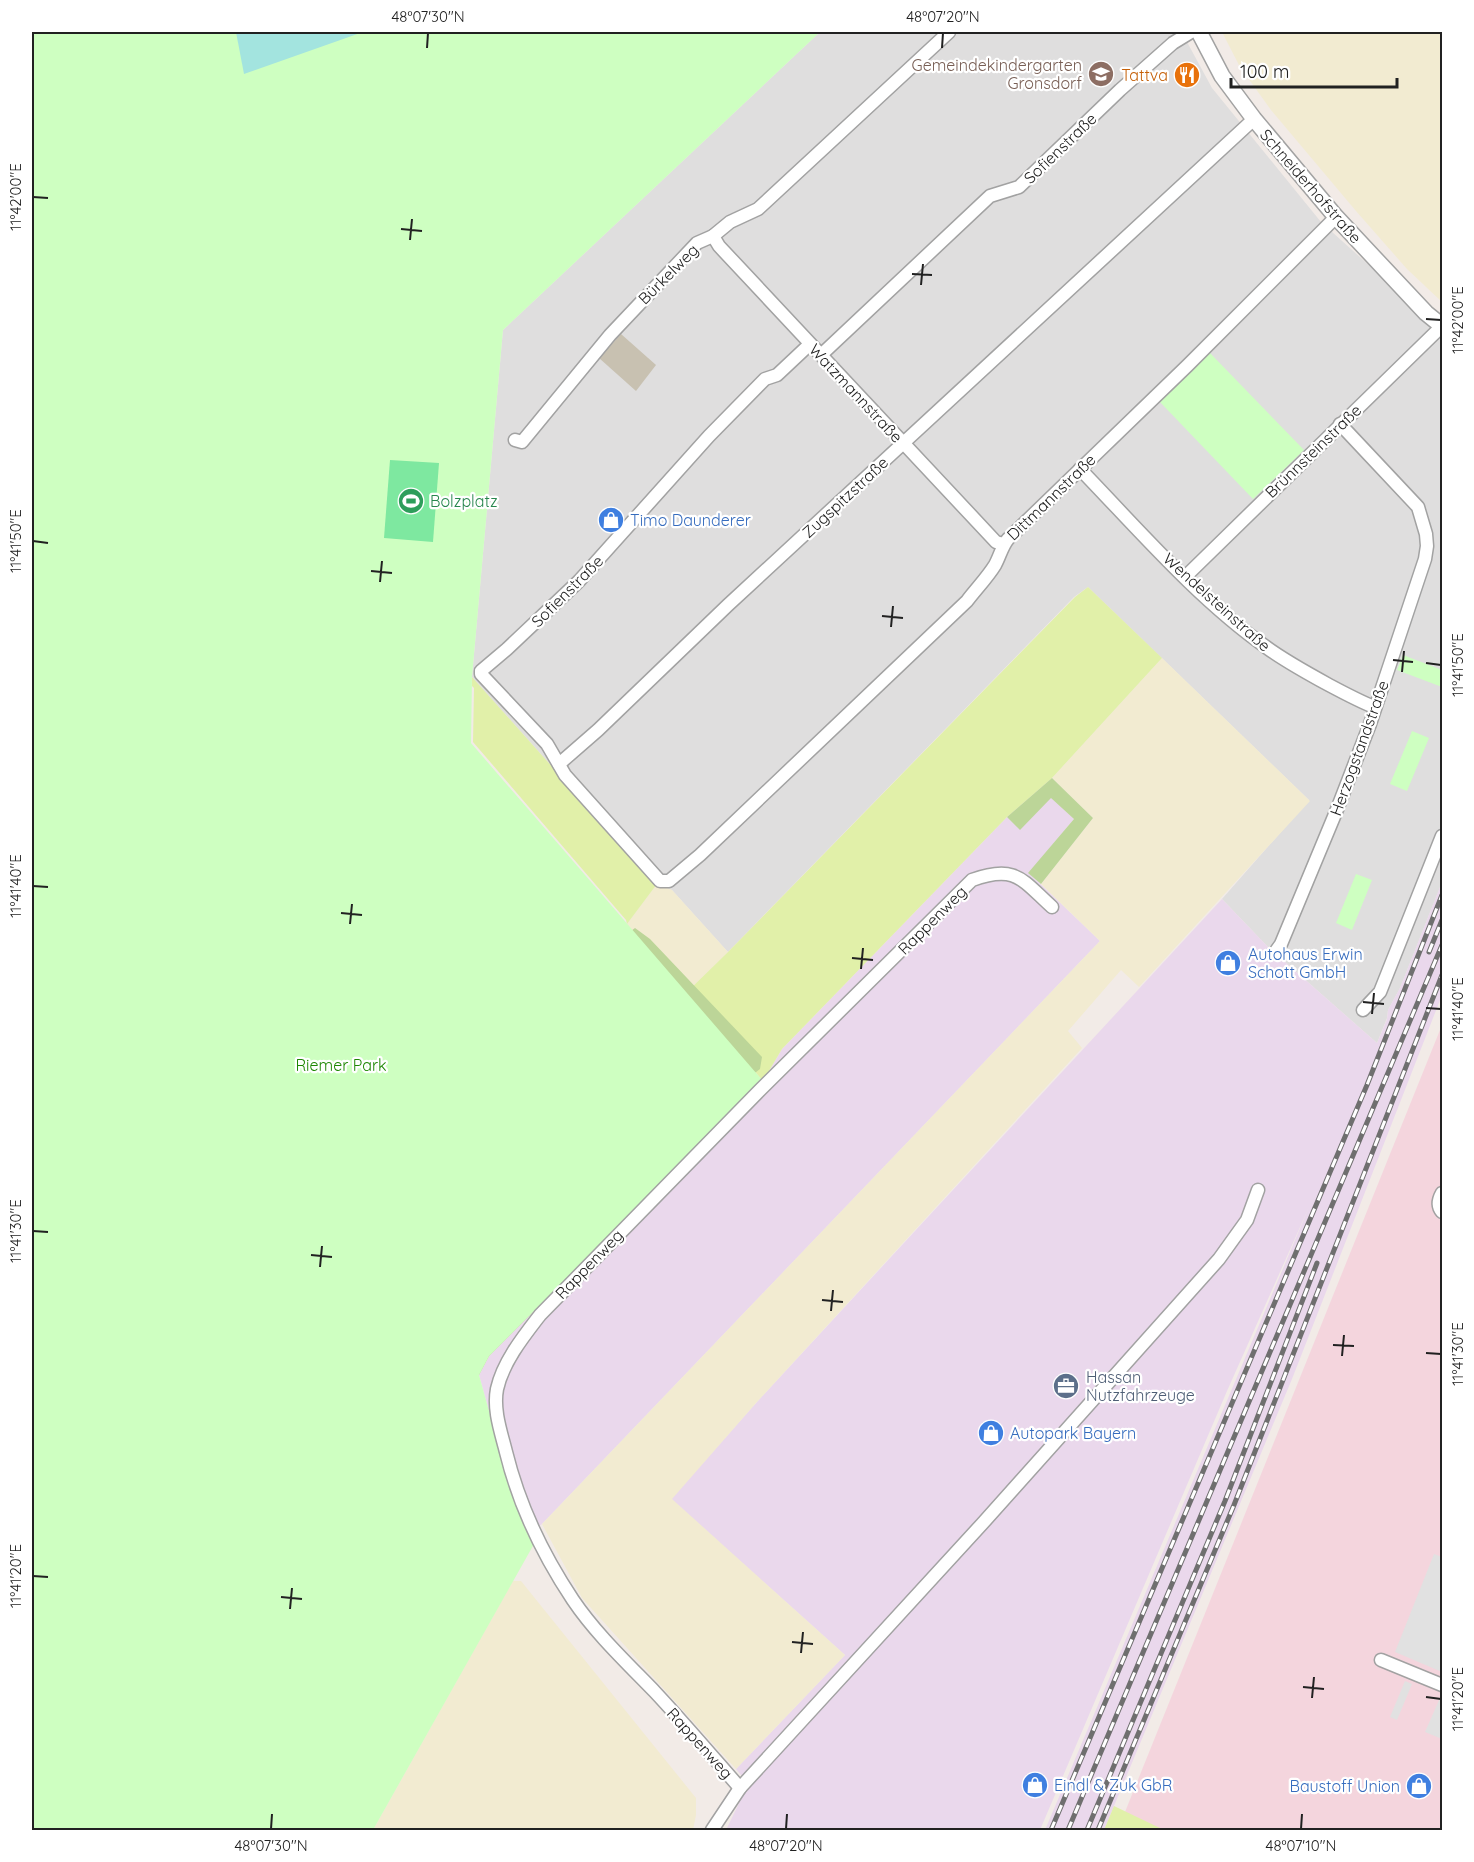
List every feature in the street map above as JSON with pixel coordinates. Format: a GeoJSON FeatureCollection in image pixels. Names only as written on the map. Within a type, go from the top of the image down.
{"type":"FeatureCollection","features":[{"type":"Feature","properties":{"kind":"street","name":"Bürkelweg"},"geometry":{"type":"LineString","coordinates":[[515,440],[522,442],[610,335],[697,243],[713,236],[730,222],[758,209],[949,32]]}},
{"type":"Feature","properties":{"kind":"street","name":"Sofienstraße"},"geometry":{"type":"LineString","coordinates":[[821,355],[990,196],[1019,188],[1120,90],[1173,43],[1191,32]]}},
{"type":"Feature","properties":{"kind":"street","name":"Schneiderhofstraße"},"geometry":{"type":"LineString","coordinates":[[1199,32],[1218,70],[1254,119],[1336,217],[1419,305],[1442,326]]}},
{"type":"Feature","properties":{"kind":"street","name":"Zugspitzstraße"},"geometry":{"type":"LineString","coordinates":[[559,764],[1254,119]]}},
{"type":"Feature","properties":{"kind":"street","name":"Dittmannstraße"},"geometry":{"type":"LineString","coordinates":[[559,764],[565,775],[660,881],[669,881],[712,844],[967,601],[994,566],[1002,552],[1003,544],[1187,366],[1336,217]]}},
{"type":"Feature","properties":{"kind":"street","name":"Watzmannstraße"},"geometry":{"type":"LineString","coordinates":[[713,236],[719,246],[996,542],[1003,544]]}},
{"type":"Feature","properties":{"kind":"street","name":"Brünnsteinstraße"},"geometry":{"type":"LineString","coordinates":[[1185,577],[1442,326]]}},
{"type":"Feature","properties":{"kind":"street","name":"Sofienstraße"},"geometry":{"type":"LineString","coordinates":[[559,764],[547,744],[481,674],[481,671],[507,650],[579,581],[709,436],[765,379],[777,375],[810,344]]}},
{"type":"Feature","properties":{"kind":"street","name":"Herzogstandstraße"},"geometry":{"type":"LineString","coordinates":[[1277,954],[1276,951],[1281,944],[1338,807],[1370,724],[1425,559],[1427,546],[1418,507],[1341,424]]}},
{"type":"Feature","properties":{"kind":"street","name":"Wendelsteinstraße"},"geometry":{"type":"LineString","coordinates":[[1080,469],[1185,577],[1266,648],[1309,674],[1374,707]]}},
{"type":"Feature","properties":{"kind":"street"},"geometry":{"type":"LineString","coordinates":[[1363,1010],[1380,992],[1443,836]]}},
{"type":"Feature","properties":{"kind":"street","name":"Rappenweg"},"geometry":{"type":"LineString","coordinates":[[740,1788],[611,1646],[574,1601],[535,1535],[514,1486],[497,1416],[497,1390],[504,1369],[521,1340],[546,1308],[760,1090],[972,880],[987,875],[1007,874],[1019,877],[1052,907]]}},
{"type":"Feature","properties":{"kind":"street","name":"Rappenweg"},"geometry":{"type":"LineString","coordinates":[[712,1830],[740,1788],[982,1524],[1220,1258],[1247,1220],[1258,1190]]}},
{"type":"Feature","properties":{"kind":"street"},"geometry":{"type":"LineString","coordinates":[[1443,1193],[1438,1202],[1443,1212]]}},
{"type":"Feature","properties":{"kind":"street"},"geometry":{"type":"LineString","coordinates":[[1381,1660],[1443,1685]]}},
{"type":"Feature","properties":{"kind":"shaded area"},"geometry":{"type":"Polygon","coordinates":[[[820,32],[1184,32],[1212,88],[1321,222],[1442,331],[1442,882],[1400,988],[1388,1010],[1377,1043],[1268,947],[1222,899],[1309,800],[1088,587],[1074,597],[728,952],[672,890],[657,884],[472,677],[503,330],[820,32]]]}},
{"type":"Feature","properties":{"kind":"shaded area"},"geometry":{"type":"Polygon","coordinates":[[[1222,32],[1442,32],[1442,302],[1407,269],[1271,110],[1240,67],[1222,32]]]}},
{"type":"Feature","properties":{"kind":"shaded area"},"geometry":{"type":"Polygon","coordinates":[[[621,334],[656,365],[636,391],[599,358],[621,334]]]}},
{"type":"Feature","properties":{"kind":"shaded area"},"geometry":{"type":"Polygon","coordinates":[[[1162,658],[1310,801],[1139,987],[1121,970],[1068,1031],[1082,1048],[756,1403],[672,1499],[845,1655],[736,1769],[582,1598],[542,1524],[1100,941],[1041,884],[1093,818],[1052,778],[1162,658]]]}},
{"type":"Feature","properties":{"kind":"shaded area"},"geometry":{"type":"Polygon","coordinates":[[[1051,797],[1074,819],[1029,873],[1100,941],[542,1524],[529,1534],[510,1487],[479,1375],[489,1356],[763,1081],[782,1049],[1007,817],[1020,829],[1051,797]]]}},
{"type":"Feature","properties":{"kind":"shaded area"},"geometry":{"type":"Polygon","coordinates":[[[1424,869],[1378,983],[1375,982],[1420,871],[1424,869]]]}},
{"type":"Feature","properties":{"kind":"shaded area"},"geometry":{"type":"Polygon","coordinates":[[[1442,882],[1442,995],[1292,1379],[1104,1830],[1045,1830],[1309,1207],[1227,1391],[1040,1830],[726,1830],[744,1793],[750,1786],[736,1769],[845,1655],[671,1499],[756,1403],[1222,899],[1268,947],[1377,1043],[1387,1019],[1388,1010],[1400,988],[1442,882]]]}},
{"type":"Feature","properties":{"kind":"shaded area"},"geometry":{"type":"Polygon","coordinates":[[[657,884],[672,890],[728,952],[686,993],[627,924],[657,884]]]}},
{"type":"Feature","properties":{"kind":"shaded area"},"geometry":{"type":"Polygon","coordinates":[[[1442,1025],[1442,1830],[1162,1830],[1125,1812],[1442,1025]]]}},
{"type":"Feature","properties":{"kind":"shaded area"},"geometry":{"type":"Polygon","coordinates":[[[1434,1554],[1442,1557],[1442,1672],[1395,1652],[1434,1554]]]}},
{"type":"Feature","properties":{"kind":"shaded area"},"geometry":{"type":"Polygon","coordinates":[[[513,1581],[521,1581],[696,1798],[693,1830],[373,1830],[513,1581]]]}},
{"type":"Feature","properties":{"kind":"shaded area"},"geometry":{"type":"Polygon","coordinates":[[[1405,1681],[1412,1684],[1397,1720],[1390,1717],[1405,1681]]]}},
{"type":"Feature","properties":{"kind":"shaded area"},"geometry":{"type":"Polygon","coordinates":[[[1440,1698],[1442,1699],[1442,1739],[1425,1732],[1440,1698]]]}},
{"type":"Feature","properties":{"kind":"green space","name":"Riemer Park"},"geometry":{"type":"Polygon","coordinates":[[[32,32],[820,32],[503,330],[472,677],[471,743],[763,1081],[489,1356],[479,1375],[510,1487],[534,1544],[373,1830],[32,1830],[32,32]]]}},
{"type":"Feature","properties":{"kind":"green space"},"geometry":{"type":"Polygon","coordinates":[[[1209,352],[1304,450],[1253,499],[1159,401],[1209,352]]]}},
{"type":"Feature","properties":{"kind":"green space","name":"Bolzplatz"},"geometry":{"type":"Polygon","coordinates":[[[390,460],[439,463],[433,542],[384,538],[390,460]]]}},
{"type":"Feature","properties":{"kind":"green space"},"geometry":{"type":"Polygon","coordinates":[[[1088,587],[1162,658],[1052,778],[1007,817],[782,1049],[763,1081],[686,993],[1075,597],[1088,587]]]}},
{"type":"Feature","properties":{"kind":"green space"},"geometry":{"type":"Polygon","coordinates":[[[1403,655],[1442,670],[1442,687],[1397,670],[1403,655]]]}},
{"type":"Feature","properties":{"kind":"green space"},"geometry":{"type":"Polygon","coordinates":[[[472,677],[657,884],[627,924],[626,920],[473,742],[474,688],[472,677]]]}},
{"type":"Feature","properties":{"kind":"green space"},"geometry":{"type":"Polygon","coordinates":[[[1412,731],[1429,738],[1407,791],[1390,784],[1412,731]]]}},
{"type":"Feature","properties":{"kind":"green space"},"geometry":{"type":"Polygon","coordinates":[[[1052,778],[1093,818],[1041,884],[1028,873],[1074,819],[1051,798],[1020,830],[1007,817],[1052,778]]]}},
{"type":"Feature","properties":{"kind":"green space"},"geometry":{"type":"Polygon","coordinates":[[[1356,874],[1372,880],[1352,930],[1336,923],[1356,874]]]}},
{"type":"Feature","properties":{"kind":"green space"},"geometry":{"type":"Polygon","coordinates":[[[635,928],[650,939],[762,1057],[760,1069],[751,1076],[763,1081],[489,1356],[479,1375],[473,1357],[627,934],[635,928]]]}},
{"type":"Feature","properties":{"kind":"green space"},"geometry":{"type":"Polygon","coordinates":[[[1114,1806],[1162,1829],[1162,1830],[1104,1830],[1114,1806]]]}},
{"type":"Feature","properties":{"kind":"water"},"geometry":{"type":"Polygon","coordinates":[[[236,32],[363,32],[244,74],[236,32]]]}},
{"type":"Feature","properties":{"kind":"railway"},"geometry":{"type":"LineString","coordinates":[[1051,1830],[1367,1085],[1442,895]]}},
{"type":"Feature","properties":{"kind":"railway"},"geometry":{"type":"LineString","coordinates":[[1429,952],[1442,920]]}},
{"type":"Feature","properties":{"kind":"railway"},"geometry":{"type":"LineString","coordinates":[[1068,1830],[1442,945]]}},
{"type":"Feature","properties":{"kind":"railway"},"geometry":{"type":"LineString","coordinates":[[1098,1830],[1234,1505],[1442,975]]}},
{"type":"Feature","properties":{"kind":"railway"},"geometry":{"type":"LineString","coordinates":[[1087,1830],[1225,1501],[1317,1263]]}},
{"type":"Feature","properties":{"kind":"place","name":"Gemeindekindergarten Gronsdorf"},"geometry":{"type":"Point","coordinates":[1101,74]}},
{"type":"Feature","properties":{"kind":"place","name":"Tattva"},"geometry":{"type":"Point","coordinates":[1187,75]}},
{"type":"Feature","properties":{"kind":"place","name":"Bolzplatz"},"geometry":{"type":"Point","coordinates":[411,501]}},
{"type":"Feature","properties":{"kind":"place","name":"Timo Daunderer"},"geometry":{"type":"Point","coordinates":[611,520]}},
{"type":"Feature","properties":{"kind":"place","name":"Autohaus Erwin Schott GmbH"},"geometry":{"type":"Point","coordinates":[1228,963]}},
{"type":"Feature","properties":{"kind":"place","name":"Hassan Nutzfahrzeuge"},"geometry":{"type":"Point","coordinates":[1066,1386]}},
{"type":"Feature","properties":{"kind":"place","name":"Autopark Bayern"},"geometry":{"type":"Point","coordinates":[991,1433]}},
{"type":"Feature","properties":{"kind":"place","name":"Eindl & Zuk GbR"},"geometry":{"type":"Point","coordinates":[1035,1785]}},
{"type":"Feature","properties":{"kind":"place","name":"Baustoff Union"},"geometry":{"type":"Point","coordinates":[1419,1786]}}]}
